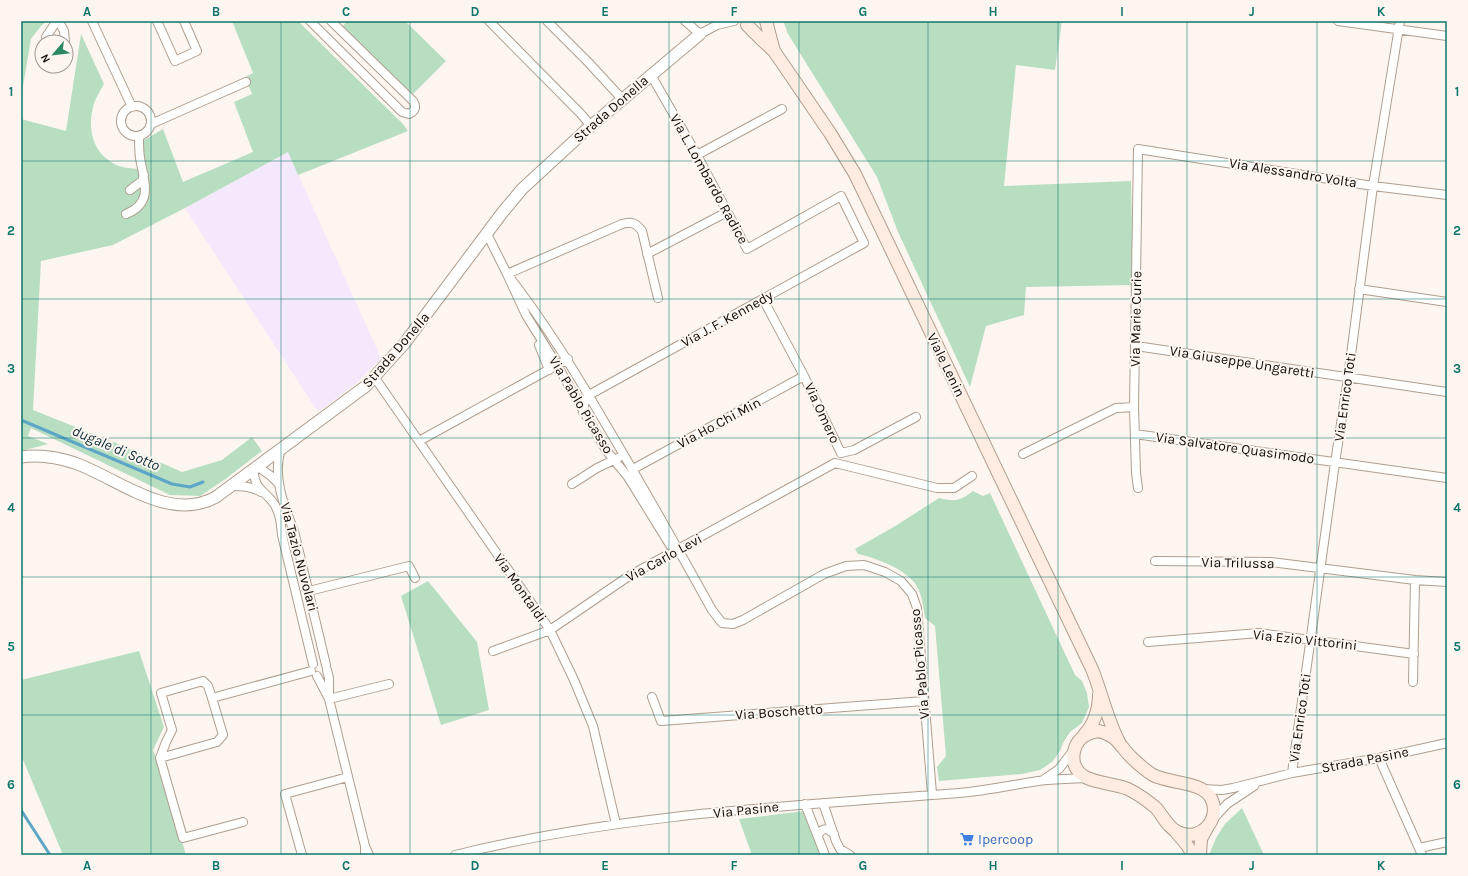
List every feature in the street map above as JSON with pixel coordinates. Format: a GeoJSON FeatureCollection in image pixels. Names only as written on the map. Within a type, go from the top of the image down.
{"type":"FeatureCollection","features":[{"type":"Feature","properties":{"kind":"main road","name":"Viale Lenin"},"geometry":{"type":"LineString","coordinates":[[766,21],[774,51]]}},
{"type":"Feature","properties":{"kind":"main road","name":"Viale Lenin"},"geometry":{"type":"LineString","coordinates":[[748,22],[760,39],[774,51],[830,132],[854,174],[1092,670],[1105,705],[1110,724],[1119,742]]}},
{"type":"Feature","properties":{"kind":"main road"},"geometry":{"type":"LineString","coordinates":[[1099,689],[1096,716],[1092,726],[1082,736],[1074,750],[1073,758],[1075,766],[1086,778],[1116,785],[1129,790],[1151,804],[1187,845],[1193,855]]}},
{"type":"Feature","properties":{"kind":"main road"},"geometry":{"type":"LineString","coordinates":[[1082,736],[1098,731],[1106,732],[1113,736],[1136,762],[1154,775],[1163,779],[1197,786],[1210,796],[1214,804],[1214,812],[1210,824],[1201,839],[1200,855]]}},
{"type":"Feature","properties":{"kind":"main road"},"geometry":{"type":"LineString","coordinates":[[1171,827],[1177,832],[1189,835],[1201,832],[1210,824]]}},
{"type":"Feature","properties":{"kind":"street"},"geometry":{"type":"LineString","coordinates":[[48,34],[54,25],[59,21],[64,34]]}},
{"type":"Feature","properties":{"kind":"street"},"geometry":{"type":"LineString","coordinates":[[92,21],[132,107]]}},
{"type":"Feature","properties":{"kind":"street"},"geometry":{"type":"LineString","coordinates":[[157,21],[175,61],[197,51],[184,21]]}},
{"type":"Feature","properties":{"kind":"street"},"geometry":{"type":"LineString","coordinates":[[310,21],[402,112],[409,114],[412,113],[415,110],[413,100],[331,21]]}},
{"type":"Feature","properties":{"kind":"street"},"geometry":{"type":"LineString","coordinates":[[489,21],[591,126]]}},
{"type":"Feature","properties":{"kind":"street"},"geometry":{"type":"LineString","coordinates":[[548,21],[623,100]]}},
{"type":"Feature","properties":{"kind":"street"},"geometry":{"type":"LineString","coordinates":[[685,21],[700,34]]}},
{"type":"Feature","properties":{"kind":"street"},"geometry":{"type":"LineString","coordinates":[[700,34],[712,21]]}},
{"type":"Feature","properties":{"kind":"street"},"geometry":{"type":"LineString","coordinates":[[700,34],[717,25],[734,21]]}},
{"type":"Feature","properties":{"kind":"street"},"geometry":{"type":"LineString","coordinates":[[1338,21],[1399,25],[1447,36]]}},
{"type":"Feature","properties":{"kind":"street","name":"Via Enrico Toti"},"geometry":{"type":"LineString","coordinates":[[1292,773],[1348,378],[1373,186],[1399,25]]}},
{"type":"Feature","properties":{"kind":"street","name":"Strada Donella"},"geometry":{"type":"LineString","coordinates":[[21,457],[42,455],[66,460],[93,470],[150,498],[172,505],[187,506],[203,503],[216,497],[229,486],[359,393],[375,378],[415,330],[514,197],[591,126],[700,34]]}},
{"type":"Feature","properties":{"kind":"street","name":"Via L. Lombardo Radice"},"geometry":{"type":"LineString","coordinates":[[651,75],[747,249],[841,196],[864,243]]}},
{"type":"Feature","properties":{"kind":"street"},"geometry":{"type":"LineString","coordinates":[[151,124],[246,82]]}},
{"type":"Feature","properties":{"kind":"street"},"geometry":{"type":"LineString","coordinates":[[132,107],[140,107],[150,115],[151,124],[147,132],[139,136],[134,136],[126,132],[121,120],[124,112],[132,107]]}},
{"type":"Feature","properties":{"kind":"street"},"geometry":{"type":"LineString","coordinates":[[696,155],[782,109]]}},
{"type":"Feature","properties":{"kind":"street"},"geometry":{"type":"LineString","coordinates":[[126,214],[136,210],[145,199],[145,182],[140,156],[139,136]]}},
{"type":"Feature","properties":{"kind":"street","name":"Via Alessandro Volta"},"geometry":{"type":"LineString","coordinates":[[1138,149],[1373,186],[1447,195]]}},
{"type":"Feature","properties":{"kind":"street","name":"Via Marie Curie"},"geometry":{"type":"LineString","coordinates":[[1138,149],[1134,407],[1136,473],[1138,488]]}},
{"type":"Feature","properties":{"kind":"street"},"geometry":{"type":"LineString","coordinates":[[130,190],[142,181],[144,175]]}},
{"type":"Feature","properties":{"kind":"street"},"geometry":{"type":"LineString","coordinates":[[647,254],[727,212]]}},
{"type":"Feature","properties":{"kind":"street"},"geometry":{"type":"LineString","coordinates":[[507,274],[628,222],[637,225],[642,231],[658,298]]}},
{"type":"Feature","properties":{"kind":"street","name":"Via Pablo Picasso"},"geometry":{"type":"LineString","coordinates":[[487,234],[526,315],[606,450],[628,477],[669,544],[678,549]]}},
{"type":"Feature","properties":{"kind":"street","name":"Via J. F. Kennedy"},"geometry":{"type":"LineString","coordinates":[[589,395],[864,243]]}},
{"type":"Feature","properties":{"kind":"street","name":"Via Pablo Picasso"},"geometry":{"type":"LineString","coordinates":[[507,274],[523,294],[568,359],[633,469],[712,610],[722,623],[733,624],[743,620],[824,574],[846,566],[864,565],[885,572],[901,581],[912,594],[917,608],[932,794]]}},
{"type":"Feature","properties":{"kind":"street"},"geometry":{"type":"LineString","coordinates":[[1359,289],[1447,302]]}},
{"type":"Feature","properties":{"kind":"street","name":"Via Omero"},"geometry":{"type":"LineString","coordinates":[[763,300],[804,376],[841,453],[854,450],[916,417]]}},
{"type":"Feature","properties":{"kind":"street"},"geometry":{"type":"LineString","coordinates":[[526,315],[544,354],[549,370]]}},
{"type":"Feature","properties":{"kind":"street","name":"Via Giuseppe Ungaretti"},"geometry":{"type":"LineString","coordinates":[[1136,346],[1447,392]]}},
{"type":"Feature","properties":{"kind":"street"},"geometry":{"type":"LineString","coordinates":[[419,442],[568,359]]}},
{"type":"Feature","properties":{"kind":"street"},"geometry":{"type":"LineString","coordinates":[[557,366],[564,368],[581,396],[589,395]]}},
{"type":"Feature","properties":{"kind":"street","name":"Via Ho Chi Min"},"geometry":{"type":"LineString","coordinates":[[633,469],[804,376]]}},
{"type":"Feature","properties":{"kind":"street","name":"Via Montaldi"},"geometry":{"type":"LineString","coordinates":[[375,378],[550,630],[574,680],[593,726],[616,824]]}},
{"type":"Feature","properties":{"kind":"street"},"geometry":{"type":"LineString","coordinates":[[583,412],[585,400],[589,395]]}},
{"type":"Feature","properties":{"kind":"street"},"geometry":{"type":"LineString","coordinates":[[1023,454],[1116,408],[1134,407]]}},
{"type":"Feature","properties":{"kind":"street","name":"Via Salvatore Quasimodo"},"geometry":{"type":"LineString","coordinates":[[1135,434],[1447,478]]}},
{"type":"Feature","properties":{"kind":"street","name":"Via Tazio Nuvolari"},"geometry":{"type":"LineString","coordinates":[[281,449],[278,458],[277,470],[289,520],[294,531],[329,678],[329,699]]}},
{"type":"Feature","properties":{"kind":"street"},"geometry":{"type":"LineString","coordinates":[[841,453],[839,459],[835,463],[937,488],[954,488],[972,476]]}},
{"type":"Feature","properties":{"kind":"street"},"geometry":{"type":"LineString","coordinates":[[572,484],[597,468],[625,456]]}},
{"type":"Feature","properties":{"kind":"street","name":"Via Carlo Levi"},"geometry":{"type":"LineString","coordinates":[[493,651],[550,630],[629,576],[835,463]]}},
{"type":"Feature","properties":{"kind":"street"},"geometry":{"type":"LineString","coordinates":[[255,468],[272,476],[280,485]]}},
{"type":"Feature","properties":{"kind":"street","name":"Via Tazio Nuvolari"},"geometry":{"type":"LineString","coordinates":[[255,468],[254,479],[262,492],[272,501],[279,514],[282,535],[314,670],[329,699],[365,846],[369,855]]}},
{"type":"Feature","properties":{"kind":"street"},"geometry":{"type":"LineString","coordinates":[[229,486],[254,488],[262,492]]}},
{"type":"Feature","properties":{"kind":"street","name":"Via Trilussa"},"geometry":{"type":"LineString","coordinates":[[1155,561],[1271,562],[1415,580],[1447,582]]}},
{"type":"Feature","properties":{"kind":"street"},"geometry":{"type":"LineString","coordinates":[[309,591],[408,566],[415,578]]}},
{"type":"Feature","properties":{"kind":"street"},"geometry":{"type":"LineString","coordinates":[[1413,682],[1415,580]]}},
{"type":"Feature","properties":{"kind":"street","name":"Via Ezio Vittorini"},"geometry":{"type":"LineString","coordinates":[[1148,642],[1258,633],[1414,654]]}},
{"type":"Feature","properties":{"kind":"street"},"geometry":{"type":"LineString","coordinates":[[212,698],[314,670],[319,661],[326,668],[322,676],[314,670]]}},
{"type":"Feature","properties":{"kind":"street"},"geometry":{"type":"LineString","coordinates":[[160,758],[217,742],[223,735],[208,686],[203,680],[161,693],[172,730],[160,758],[183,838],[244,822]]}},
{"type":"Feature","properties":{"kind":"street"},"geometry":{"type":"LineString","coordinates":[[329,699],[390,684]]}},
{"type":"Feature","properties":{"kind":"street","name":"Via Boschetto"},"geometry":{"type":"LineString","coordinates":[[652,696],[661,721],[924,701]]}},
{"type":"Feature","properties":{"kind":"street","name":"Strada Pasine"},"geometry":{"type":"LineString","coordinates":[[1260,782],[1292,773],[1379,758],[1447,743]]}},
{"type":"Feature","properties":{"kind":"street"},"geometry":{"type":"LineString","coordinates":[[1040,781],[1065,764],[1074,750]]}},
{"type":"Feature","properties":{"kind":"street"},"geometry":{"type":"LineString","coordinates":[[1379,758],[1420,852],[1447,842]]}},
{"type":"Feature","properties":{"kind":"street"},"geometry":{"type":"LineString","coordinates":[[302,855],[285,794],[348,777]]}},
{"type":"Feature","properties":{"kind":"street","name":"Via Pasine"},"geometry":{"type":"LineString","coordinates":[[455,855],[485,848],[616,824],[805,804],[960,793],[1040,781],[1086,778]]}},
{"type":"Feature","properties":{"kind":"street"},"geometry":{"type":"LineString","coordinates":[[1202,789],[1222,790],[1260,782]]}},
{"type":"Feature","properties":{"kind":"street"},"geometry":{"type":"LineString","coordinates":[[1210,824],[1230,802],[1260,782]]}},
{"type":"Feature","properties":{"kind":"street"},"geometry":{"type":"LineString","coordinates":[[823,803],[840,849],[850,855]]}},
{"type":"Feature","properties":{"kind":"street"},"geometry":{"type":"LineString","coordinates":[[805,804],[825,855]]}},
{"type":"Feature","properties":{"kind":"street"},"geometry":{"type":"LineString","coordinates":[[818,835],[820,830],[825,828],[829,829],[834,834]]}},
{"type":"Feature","properties":{"kind":"street","name":"Via Tazio Nuvolari"},"geometry":{"type":"LineString","coordinates":[[365,846],[365,855]]}},
{"type":"Feature","properties":{"kind":"shaded area"},"geometry":{"type":"Polygon","coordinates":[[[288,152],[381,358],[354,385],[318,412],[185,208],[288,152]]]}},
{"type":"Feature","properties":{"kind":"green space"},"geometry":{"type":"Polygon","coordinates":[[[21,21],[47,21],[31,39],[21,98],[21,21]]]}},
{"type":"Feature","properties":{"kind":"green space"},"geometry":{"type":"Polygon","coordinates":[[[232,21],[298,21],[403,124],[408,131],[298,175],[288,152],[113,245],[41,261],[33,410],[121,445],[182,472],[222,460],[252,437],[262,451],[200,496],[170,495],[31,428],[28,436],[48,444],[21,451],[21,119],[66,131],[81,34],[104,84],[93,107],[91,125],[94,142],[98,150],[110,162],[121,167],[138,169],[135,143],[146,139],[163,129],[183,182],[253,152],[234,102],[252,94],[245,77],[253,73],[232,21]]]}},
{"type":"Feature","properties":{"kind":"green space"},"geometry":{"type":"Polygon","coordinates":[[[347,21],[405,21],[446,61],[412,95],[342,27],[347,21]]]}},
{"type":"Feature","properties":{"kind":"green space"},"geometry":{"type":"Polygon","coordinates":[[[783,21],[1062,21],[1055,70],[1016,65],[1004,186],[1131,181],[1133,285],[1026,287],[1024,315],[986,326],[970,387],[898,232],[877,177],[788,34],[783,21]]]}},
{"type":"Feature","properties":{"kind":"green space"},"geometry":{"type":"Polygon","coordinates":[[[973,491],[983,496],[990,493],[1075,675],[1082,681],[1087,693],[1089,707],[1082,723],[1070,732],[1060,751],[1052,762],[1040,770],[1022,774],[939,781],[937,767],[946,756],[935,626],[925,618],[919,590],[909,577],[888,564],[858,554],[855,549],[897,525],[939,498],[957,500],[973,491]]]}},
{"type":"Feature","properties":{"kind":"green space"},"geometry":{"type":"Polygon","coordinates":[[[428,581],[477,642],[489,710],[441,725],[401,596],[428,581]]]}},
{"type":"Feature","properties":{"kind":"green space"},"geometry":{"type":"Polygon","coordinates":[[[139,651],[164,727],[153,750],[159,764],[186,855],[63,855],[21,755],[21,680],[139,651]]]}},
{"type":"Feature","properties":{"kind":"green space"},"geometry":{"type":"Polygon","coordinates":[[[1242,808],[1264,855],[1209,855],[1216,838],[1225,824],[1242,808]]]}},
{"type":"Feature","properties":{"kind":"green space"},"geometry":{"type":"Polygon","coordinates":[[[805,811],[822,855],[752,855],[739,819],[805,811]]]}},
{"type":"Feature","properties":{"kind":"waterway","name":"dugale di Sotto"},"geometry":{"type":"LineString","coordinates":[[21,420],[172,484],[190,487],[203,482]]}},
{"type":"Feature","properties":{"kind":"waterway"},"geometry":{"type":"LineString","coordinates":[[21,810],[50,855]]}},
{"type":"Feature","properties":{"kind":"place","name":"Ipercoop"},"geometry":{"type":"Point","coordinates":[967,839]}}]}
